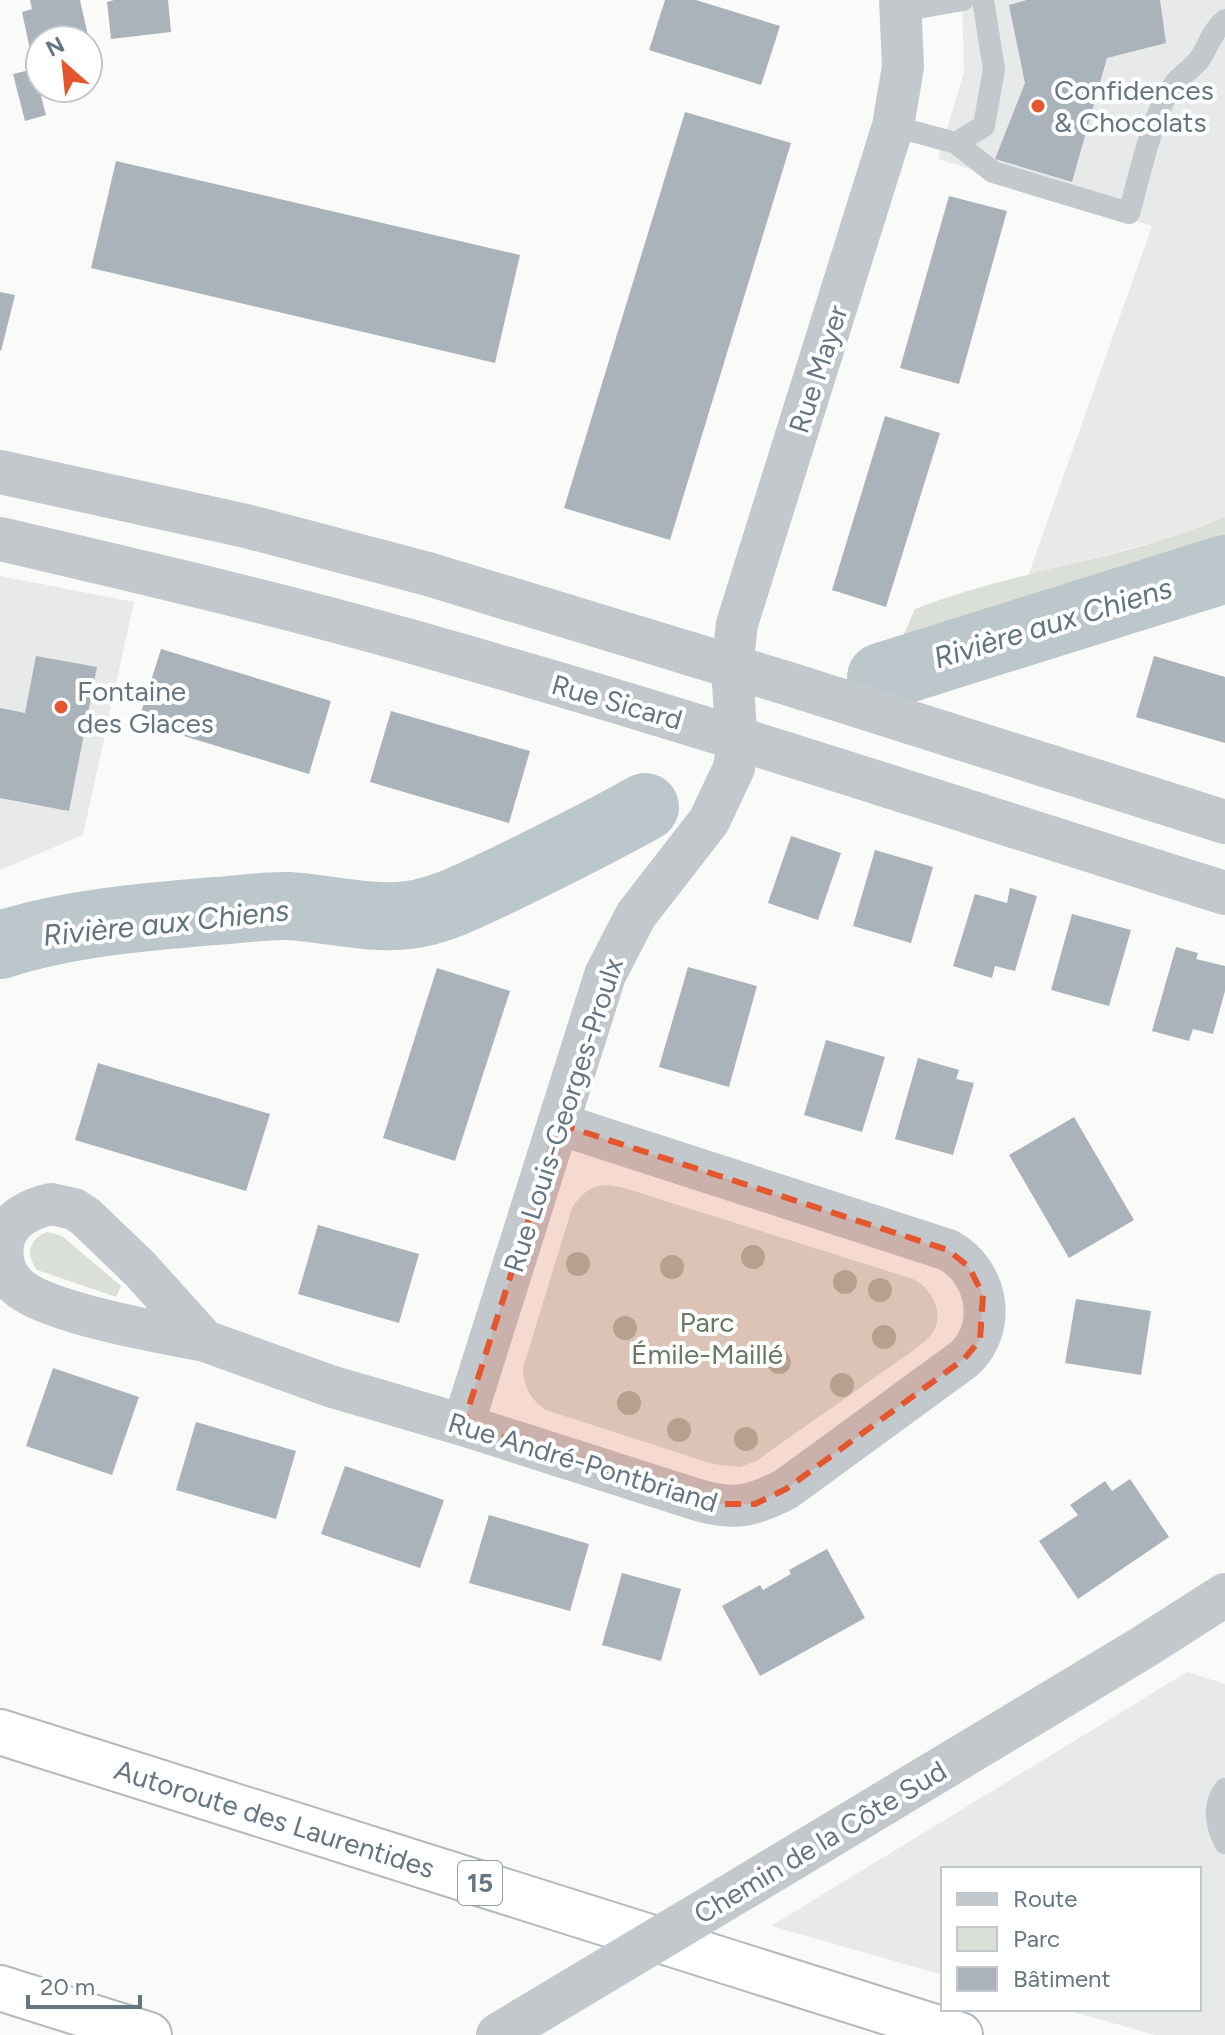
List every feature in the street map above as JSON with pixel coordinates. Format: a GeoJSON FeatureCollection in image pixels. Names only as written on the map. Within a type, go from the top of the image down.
{"type":"FeatureCollection","features":[{"type":"Feature","properties":{"kind":"highway","name":"Autoroute des Laurentides"},"geometry":{"type":"LineString","coordinates":[[0,1732],[960,2035]]}},
{"type":"Feature","properties":{"kind":"highway"},"geometry":{"type":"LineString","coordinates":[[0,1988],[149,2035]]}},
{"type":"Feature","properties":{"kind":"street","name":"Rue Mayer"},"geometry":{"type":"LineString","coordinates":[[736,737],[732,666],[737,624],[893,126],[903,67],[901,5]]}},
{"type":"Feature","properties":{"kind":"street"},"geometry":{"type":"LineString","coordinates":[[1,539],[7,473],[231,523],[428,574],[732,666],[1225,822]]}},
{"type":"Feature","properties":{"kind":"street","name":"Rue Sicard"},"geometry":{"type":"LineString","coordinates":[[1,539],[332,619],[736,737],[1225,893]]}},
{"type":"Feature","properties":{"kind":"street","name":"Rue Louis-Georges-Proulx"},"geometry":{"type":"LineString","coordinates":[[463,1425],[594,1005],[617,949],[636,915],[697,838],[719,804],[734,768],[736,737]]}},
{"type":"Feature","properties":{"kind":"street","name":"Rue André-Pontbriand"},"geometry":{"type":"LineString","coordinates":[[205,1341],[317,1382],[711,1504],[746,1506],[786,1489],[964,1359],[980,1340],[985,1311],[983,1295],[969,1267],[961,1257],[948,1250],[559,1124]]}},
{"type":"Feature","properties":{"kind":"street","name":"Chemin de la Côte Sud"},"geometry":{"type":"LineString","coordinates":[[498,2035],[1225,1595]]}},
{"type":"Feature","properties":{"kind":"lane"},"geometry":{"type":"LineString","coordinates":[[901,5],[963,0]]}},
{"type":"Feature","properties":{"kind":"lane"},"geometry":{"type":"LineString","coordinates":[[956,143],[984,126],[989,107],[994,69],[983,0]]}},
{"type":"Feature","properties":{"kind":"lane"},"geometry":{"type":"LineString","coordinates":[[893,126],[956,143],[993,172],[1129,213],[1153,130],[1166,98],[1175,83],[1196,63],[1225,20]]}},
{"type":"Feature","properties":{"kind":"lane"},"geometry":{"type":"LineString","coordinates":[[1225,1789],[1216,1810],[1225,1843]]}},
{"type":"Feature","properties":{"kind":"highlighted area"},"geometry":{"type":"Polygon","coordinates":[[[559,1124],[948,1250],[969,1267],[983,1295],[980,1340],[964,1359],[786,1489],[755,1504],[711,1504],[463,1425],[559,1124]]]}},
{"type":"Feature","properties":{"kind":"shaded area"},"geometry":{"type":"Polygon","coordinates":[[[962,0],[1225,0],[1225,517],[1184,534],[1028,576],[1152,226],[938,159],[964,72],[962,0]]]}},
{"type":"Feature","properties":{"kind":"shaded area"},"geometry":{"type":"Polygon","coordinates":[[[0,576],[134,602],[83,835],[0,870],[0,576]]]}},
{"type":"Feature","properties":{"kind":"shaded area"},"geometry":{"type":"Polygon","coordinates":[[[1187,1672],[1225,1684],[1225,2035],[1155,2035],[1070,2011],[1201,2011],[1201,1867],[941,1867],[941,1974],[771,1926],[1187,1672]]]}},
{"type":"Feature","properties":{"kind":"green space"},"geometry":{"type":"Polygon","coordinates":[[[1225,517],[1225,593],[964,662],[928,662],[903,636],[915,609],[992,584],[1148,544],[1225,517]]]}},
{"type":"Feature","properties":{"kind":"green space","name":"Parc Émile-Maillé"},"geometry":{"type":"Polygon","coordinates":[[[606,1185],[621,1187],[913,1279],[927,1290],[936,1305],[934,1329],[923,1343],[904,1357],[756,1461],[740,1467],[713,1464],[546,1410],[529,1392],[523,1368],[572,1208],[586,1192],[606,1185]]]}},
{"type":"Feature","properties":{"kind":"green space"},"geometry":{"type":"Polygon","coordinates":[[[47,1232],[62,1236],[121,1286],[116,1297],[37,1270],[31,1258],[31,1248],[36,1239],[47,1232]]]}},
{"type":"Feature","properties":{"kind":"building"},"geometry":{"type":"Polygon","coordinates":[[[30,0],[80,0],[85,24],[25,24],[22,12],[32,9],[30,0]]]}},
{"type":"Feature","properties":{"kind":"building"},"geometry":{"type":"Polygon","coordinates":[[[168,0],[171,32],[111,39],[107,2],[168,0]]]}},
{"type":"Feature","properties":{"kind":"building"},"geometry":{"type":"Polygon","coordinates":[[[665,0],[696,0],[780,26],[761,85],[649,50],[665,0]]]}},
{"type":"Feature","properties":{"kind":"building"},"geometry":{"type":"Polygon","coordinates":[[[1027,0],[1160,0],[1166,43],[1107,58],[1072,182],[995,159],[1025,83],[1009,5],[1027,0]]]}},
{"type":"Feature","properties":{"kind":"building"},"geometry":{"type":"Polygon","coordinates":[[[24,71],[24,104],[43,104],[46,115],[25,121],[13,74],[24,71]]]}},
{"type":"Feature","properties":{"kind":"building"},"geometry":{"type":"Polygon","coordinates":[[[685,112],[791,143],[670,540],[564,508],[685,112]]]}},
{"type":"Feature","properties":{"kind":"building"},"geometry":{"type":"Polygon","coordinates":[[[116,161],[520,255],[495,363],[91,268],[116,161]]]}},
{"type":"Feature","properties":{"kind":"building"},"geometry":{"type":"Polygon","coordinates":[[[949,196],[1007,211],[959,384],[900,368],[949,196]]]}},
{"type":"Feature","properties":{"kind":"building"},"geometry":{"type":"Polygon","coordinates":[[[0,292],[15,295],[1,351],[0,350],[0,292]]]}},
{"type":"Feature","properties":{"kind":"building"},"geometry":{"type":"Polygon","coordinates":[[[885,416],[940,433],[886,607],[832,590],[885,416]]]}},
{"type":"Feature","properties":{"kind":"building"},"geometry":{"type":"Polygon","coordinates":[[[161,649],[331,701],[309,774],[138,722],[161,649]]]}},
{"type":"Feature","properties":{"kind":"building"},"geometry":{"type":"Polygon","coordinates":[[[36,656],[97,667],[69,811],[0,798],[0,708],[25,713],[36,656]]]}},
{"type":"Feature","properties":{"kind":"building"},"geometry":{"type":"Polygon","coordinates":[[[1154,656],[1225,677],[1225,743],[1136,717],[1154,656]]]}},
{"type":"Feature","properties":{"kind":"building"},"geometry":{"type":"Polygon","coordinates":[[[391,711],[530,751],[509,823],[370,782],[391,711]]]}},
{"type":"Feature","properties":{"kind":"building"},"geometry":{"type":"Polygon","coordinates":[[[791,836],[841,853],[818,920],[768,903],[791,836]]]}},
{"type":"Feature","properties":{"kind":"building"},"geometry":{"type":"Polygon","coordinates":[[[875,850],[933,867],[911,943],[853,926],[875,850]]]}},
{"type":"Feature","properties":{"kind":"building"},"geometry":{"type":"Polygon","coordinates":[[[1010,888],[1037,896],[1015,971],[995,966],[992,978],[953,966],[975,894],[1007,903],[1010,888]]]}},
{"type":"Feature","properties":{"kind":"building"},"geometry":{"type":"Polygon","coordinates":[[[1072,914],[1131,930],[1109,1006],[1051,990],[1072,914]]]}},
{"type":"Feature","properties":{"kind":"building"},"geometry":{"type":"Polygon","coordinates":[[[1176,947],[1198,953],[1196,959],[1225,966],[1225,991],[1213,1034],[1193,1029],[1189,1041],[1152,1031],[1176,947]]]}},
{"type":"Feature","properties":{"kind":"building"},"geometry":{"type":"Polygon","coordinates":[[[688,967],[757,986],[729,1087],[659,1067],[688,967]]]}},
{"type":"Feature","properties":{"kind":"building"},"geometry":{"type":"Polygon","coordinates":[[[437,968],[510,991],[455,1161],[383,1138],[437,968]]]}},
{"type":"Feature","properties":{"kind":"building"},"geometry":{"type":"Polygon","coordinates":[[[826,1040],[885,1057],[862,1132],[804,1115],[826,1040]]]}},
{"type":"Feature","properties":{"kind":"building"},"geometry":{"type":"Polygon","coordinates":[[[918,1058],[959,1070],[956,1079],[974,1083],[953,1155],[895,1139],[918,1058]]]}},
{"type":"Feature","properties":{"kind":"building"},"geometry":{"type":"Polygon","coordinates":[[[98,1063],[270,1114],[246,1191],[75,1140],[98,1063]]]}},
{"type":"Feature","properties":{"kind":"building"},"geometry":{"type":"Polygon","coordinates":[[[1074,1117],[1134,1220],[1069,1258],[1009,1155],[1074,1117]]]}},
{"type":"Feature","properties":{"kind":"building"},"geometry":{"type":"Polygon","coordinates":[[[318,1225],[419,1254],[399,1323],[298,1294],[318,1225]]]}},
{"type":"Feature","properties":{"kind":"building"},"geometry":{"type":"Polygon","coordinates":[[[1076,1299],[1151,1311],[1141,1375],[1065,1363],[1076,1299]]]}},
{"type":"Feature","properties":{"kind":"building"},"geometry":{"type":"Polygon","coordinates":[[[53,1368],[139,1397],[112,1475],[26,1446],[53,1368]]]}},
{"type":"Feature","properties":{"kind":"building"},"geometry":{"type":"Polygon","coordinates":[[[196,1422],[296,1451],[276,1519],[176,1490],[196,1422]]]}},
{"type":"Feature","properties":{"kind":"building"},"geometry":{"type":"Polygon","coordinates":[[[345,1466],[444,1500],[420,1568],[321,1534],[345,1466]]]}},
{"type":"Feature","properties":{"kind":"building"},"geometry":{"type":"Polygon","coordinates":[[[1130,1479],[1169,1537],[1078,1599],[1039,1541],[1078,1515],[1070,1505],[1105,1481],[1112,1491],[1130,1479]]]}},
{"type":"Feature","properties":{"kind":"building"},"geometry":{"type":"Polygon","coordinates":[[[489,1515],[589,1544],[570,1611],[469,1583],[489,1515]]]}},
{"type":"Feature","properties":{"kind":"building"},"geometry":{"type":"Polygon","coordinates":[[[827,1549],[865,1618],[760,1676],[722,1606],[760,1585],[763,1590],[791,1574],[789,1570],[827,1549]]]}},
{"type":"Feature","properties":{"kind":"building"},"geometry":{"type":"Polygon","coordinates":[[[622,1573],[681,1589],[661,1661],[602,1645],[622,1573]]]}},
{"type":"Feature","properties":{"kind":"waterway","name":"Rivière aux Chiens"},"geometry":{"type":"LineString","coordinates":[[881,677],[1225,569]]}},
{"type":"Feature","properties":{"kind":"waterway","name":"Rivière aux Chiens"},"geometry":{"type":"LineString","coordinates":[[0,945],[53,931],[106,922],[261,907],[288,906],[379,916],[421,913],[482,890],[645,807]]}},
{"type":"Feature","properties":{"kind":"place","name":"Confidences & Chocolats"},"geometry":{"type":"Point","coordinates":[1038,106]}},
{"type":"Feature","properties":{"kind":"place","name":"Fontaine des Glaces"},"geometry":{"type":"Point","coordinates":[61,707]}}]}
